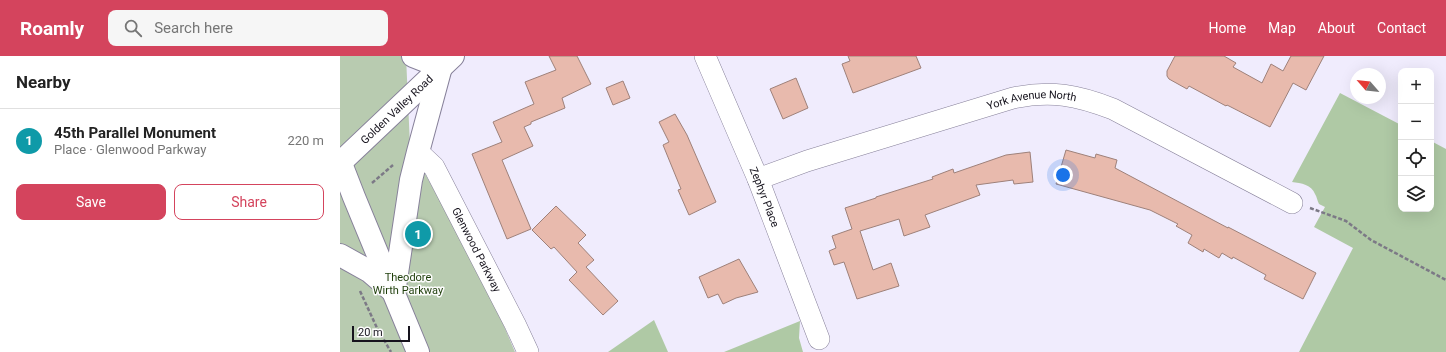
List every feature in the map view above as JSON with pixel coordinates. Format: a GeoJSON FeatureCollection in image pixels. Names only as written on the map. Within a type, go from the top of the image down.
{"type":"FeatureCollection","features":[{"type":"Feature","properties":{"kind":"street"},"geometry":{"type":"LineString","coordinates":[[394,293],[411,180],[443,60],[413,56]]}},
{"type":"Feature","properties":{"kind":"street","name":"Zephyr Place"},"geometry":{"type":"LineString","coordinates":[[705,56],[758,179],[819,339]]}},
{"type":"Feature","properties":{"kind":"street","name":"Golden Valley Road"},"geometry":{"type":"LineString","coordinates":[[340,162],[443,60]]}},
{"type":"Feature","properties":{"kind":"street","name":"York Avenue North"},"geometry":{"type":"LineString","coordinates":[[758,179],[814,158],[1013,98],[1030,95],[1069,95],[1090,100],[1114,109],[1292,203]]}},
{"type":"Feature","properties":{"kind":"street","name":"Glenwood Parkway"},"geometry":{"type":"LineString","coordinates":[[418,152],[434,167],[528,352]]}},
{"type":"Feature","properties":{"kind":"street"},"geometry":{"type":"LineString","coordinates":[[340,162],[418,352]]}},
{"type":"Feature","properties":{"kind":"street"},"geometry":{"type":"LineString","coordinates":[[340,255],[368,271],[394,293]]}},
{"type":"Feature","properties":{"kind":"path"},"geometry":{"type":"LineString","coordinates":[[372,183],[397,161]]}},
{"type":"Feature","properties":{"kind":"path"},"geometry":{"type":"LineString","coordinates":[[1292,203],[1346,221],[1371,240],[1446,280]]}},
{"type":"Feature","properties":{"kind":"path"},"geometry":{"type":"LineString","coordinates":[[359,290],[377,328],[391,352]]}},
{"type":"Feature","properties":{"kind":"green space","name":"Theodore Wirth Parkway"},"geometry":{"type":"Polygon","coordinates":[[[340,56],[406,56],[410,146],[489,291],[515,352],[340,352],[340,56]]]}},
{"type":"Feature","properties":{"kind":"green space"},"geometry":{"type":"Polygon","coordinates":[[[1340,93],[1350,98],[1350,104],[1361,104],[1398,123],[1398,212],[1434,212],[1434,143],[1446,149],[1446,352],[1299,352],[1353,248],[1314,227],[1325,207],[1319,204],[1314,191],[1311,188],[1292,182],[1340,93]]]}},
{"type":"Feature","properties":{"kind":"green space"},"geometry":{"type":"Polygon","coordinates":[[[654,320],[668,352],[608,352],[654,320]]]}},
{"type":"Feature","properties":{"kind":"green space"},"geometry":{"type":"Polygon","coordinates":[[[800,321],[799,338],[803,352],[724,352],[800,321]]]}},
{"type":"Feature","properties":{"kind":"building"},"geometry":{"type":"Polygon","coordinates":[[[549,56],[577,56],[591,84],[562,98],[565,108],[531,122],[531,124],[524,127],[533,146],[502,160],[531,229],[507,239],[472,154],[502,142],[493,122],[534,104],[525,82],[556,70],[549,56]]]}},
{"type":"Feature","properties":{"kind":"building"},"geometry":{"type":"Polygon","coordinates":[[[848,56],[916,56],[921,68],[853,93],[842,64],[850,61],[848,56]]]}},
{"type":"Feature","properties":{"kind":"building"},"geometry":{"type":"Polygon","coordinates":[[[1175,56],[1224,56],[1236,63],[1233,67],[1262,83],[1271,64],[1283,71],[1291,56],[1324,56],[1306,90],[1293,83],[1270,127],[1189,86],[1187,89],[1169,79],[1167,76],[1167,71],[1175,56]]]}},
{"type":"Feature","properties":{"kind":"building"},"geometry":{"type":"Polygon","coordinates":[[[796,78],[808,108],[783,119],[770,89],[796,78]]]}},
{"type":"Feature","properties":{"kind":"building"},"geometry":{"type":"Polygon","coordinates":[[[623,81],[630,98],[613,105],[606,88],[623,81]]]}},
{"type":"Feature","properties":{"kind":"building"},"geometry":{"type":"Polygon","coordinates":[[[675,114],[687,135],[716,202],[689,215],[678,190],[681,189],[663,145],[669,142],[659,122],[675,114]]]}},
{"type":"Feature","properties":{"kind":"building"},"geometry":{"type":"Polygon","coordinates":[[[1066,150],[1095,158],[1096,154],[1117,160],[1115,168],[1316,273],[1303,299],[1264,279],[1266,275],[1233,257],[1232,259],[1222,253],[1219,258],[1204,249],[1203,252],[1188,243],[1192,235],[1176,226],[1178,224],[1150,210],[1056,184],[1066,150]]]}},
{"type":"Feature","properties":{"kind":"building"},"geometry":{"type":"Polygon","coordinates":[[[1030,152],[1033,182],[1014,184],[1013,180],[976,185],[980,195],[925,215],[930,227],[904,236],[899,219],[860,231],[873,270],[891,263],[899,286],[857,299],[844,262],[834,265],[829,251],[836,248],[832,236],[852,229],[845,208],[933,179],[932,177],[953,169],[954,173],[1006,155],[1030,152]]]}},
{"type":"Feature","properties":{"kind":"building"},"geometry":{"type":"Polygon","coordinates":[[[556,206],[586,235],[578,243],[594,260],[586,267],[618,301],[603,315],[569,280],[577,272],[554,247],[551,249],[532,230],[556,206]]]}},
{"type":"Feature","properties":{"kind":"building"},"geometry":{"type":"Polygon","coordinates":[[[739,259],[758,292],[736,298],[723,304],[718,294],[708,298],[699,277],[739,259]]]}},
{"type":"Feature","properties":{"kind":"place","name":"45th Parallel Monument"},"geometry":{"type":"Point","coordinates":[418,234]}}]}
